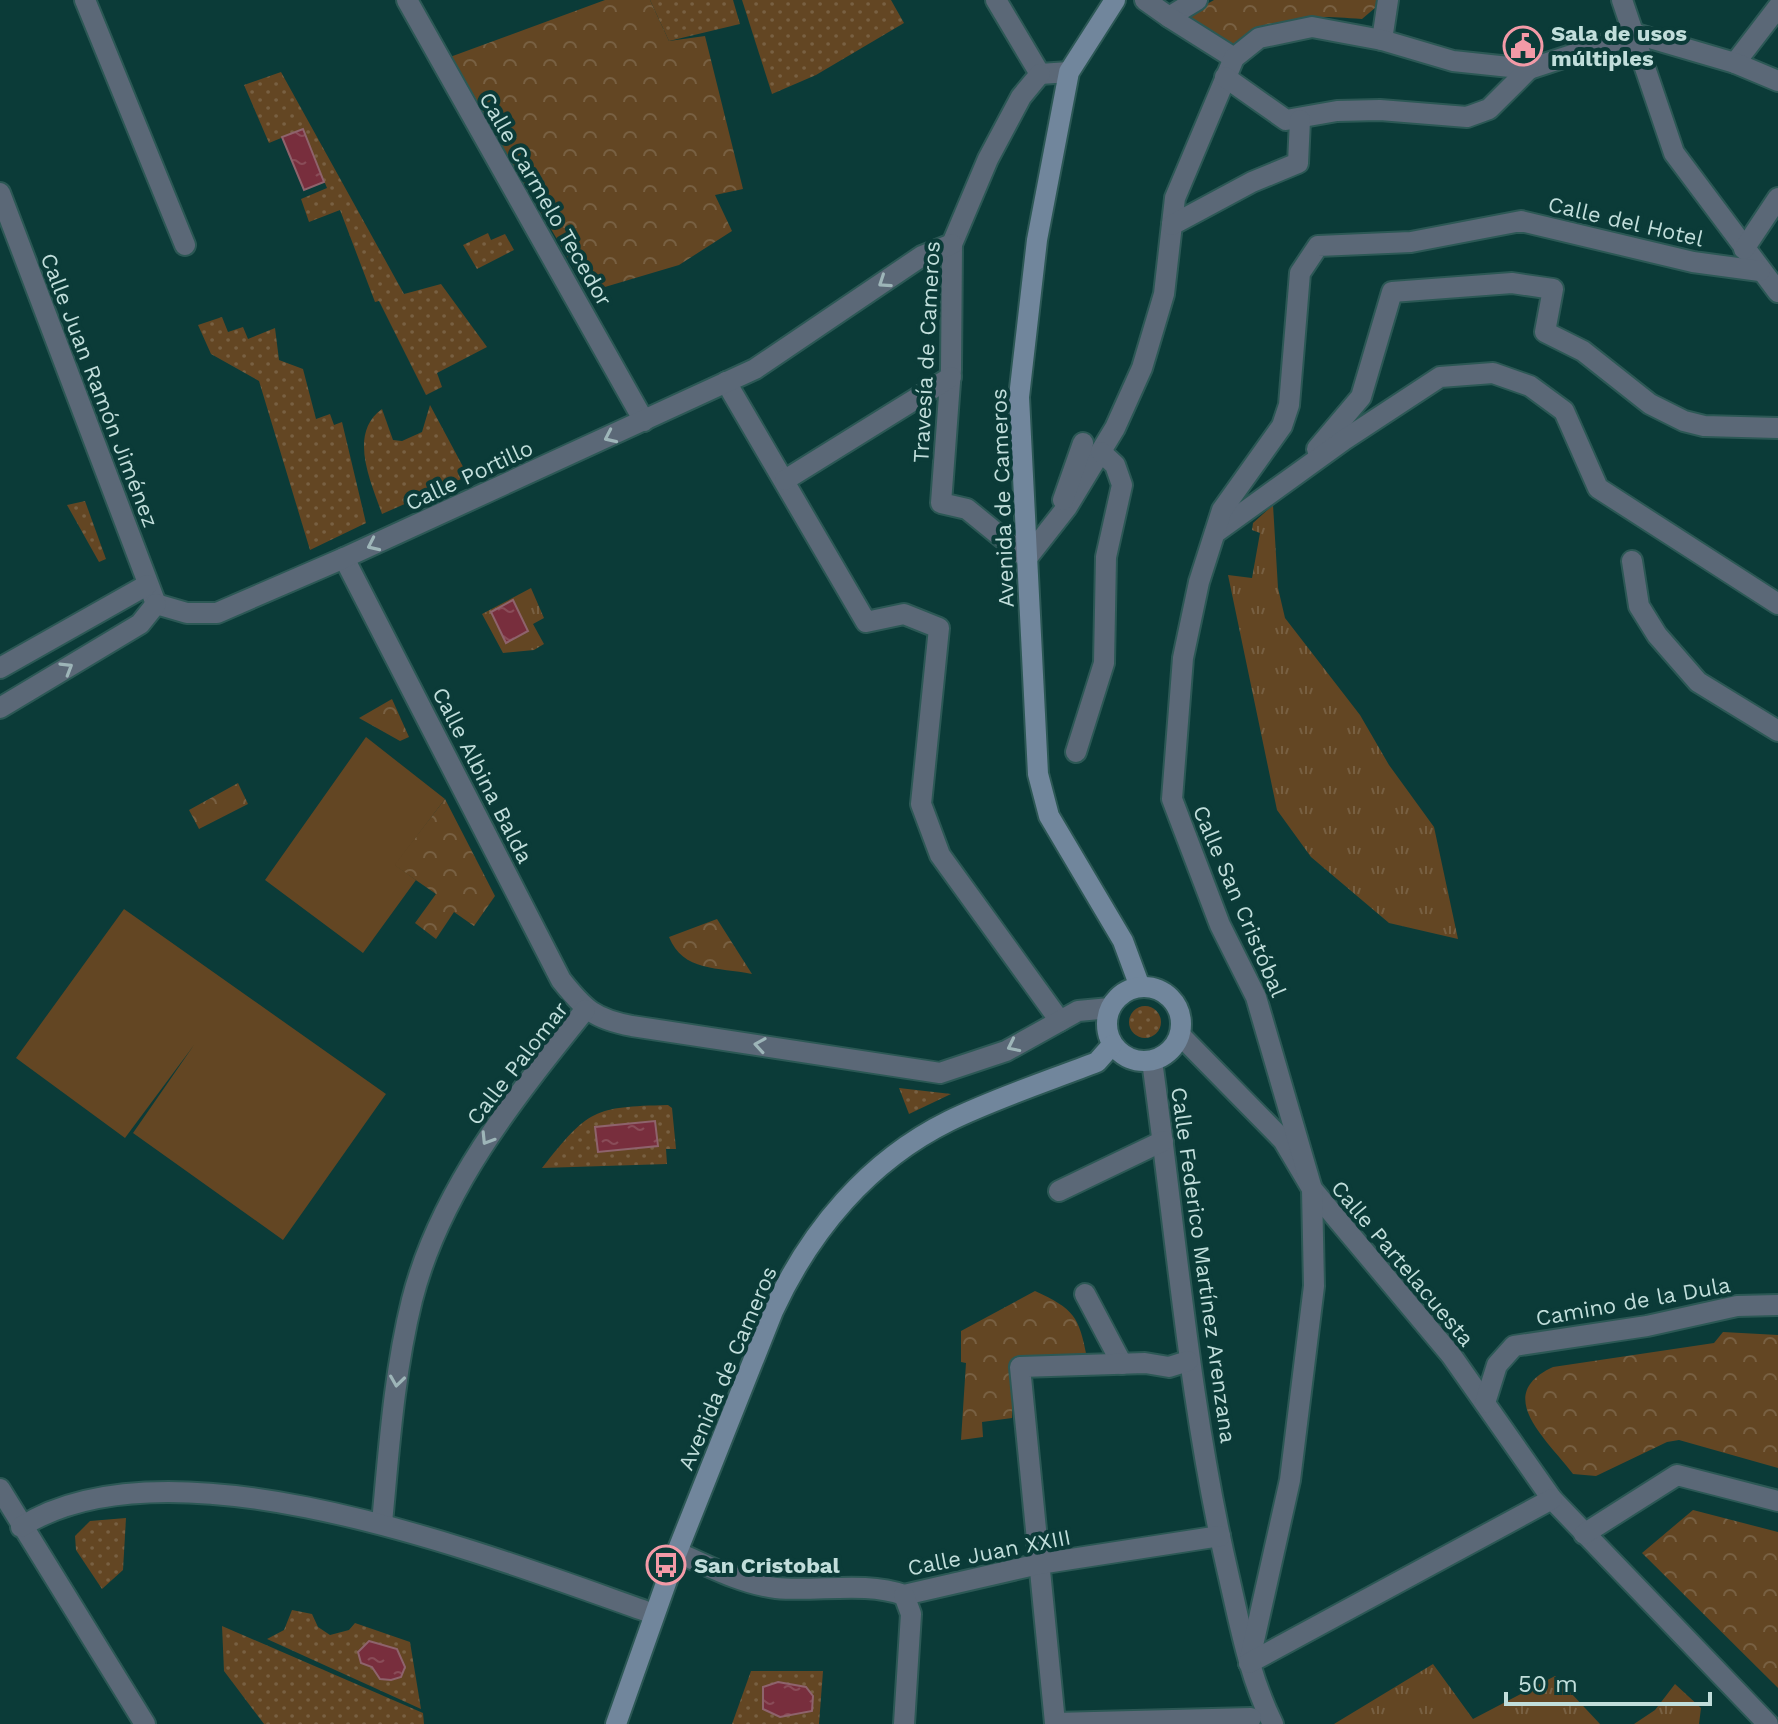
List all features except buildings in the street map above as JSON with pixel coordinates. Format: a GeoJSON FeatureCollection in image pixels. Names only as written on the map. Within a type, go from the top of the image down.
{"type":"FeatureCollection","features":[{"type":"Feature","properties":{"kind":"main road","name":"Avenida de Cameros"},"geometry":{"type":"LineString","coordinates":[[1115,0],[1069,72],[1037,240],[1019,397],[1038,774],[1049,816],[1123,941],[1140,987]]}},
{"type":"Feature","properties":{"kind":"main road"},"geometry":{"type":"LineString","coordinates":[[1140,987],[1155,988],[1167,995],[1181,1020],[1180,1035],[1174,1046],[1152,1061],[1137,1061],[1123,1055],[1112,1045],[1106,1027],[1110,1008],[1128,990],[1140,987]]}},
{"type":"Feature","properties":{"kind":"main road","name":"Avenida de Cameros"},"geometry":{"type":"LineString","coordinates":[[616,1724],[677,1552],[773,1311],[789,1276],[834,1209],[892,1156],[948,1122],[1097,1062],[1112,1045]]}},
{"type":"Feature","properties":{"kind":"street"},"geometry":{"type":"LineString","coordinates":[[85,0],[185,245]]}},
{"type":"Feature","properties":{"kind":"street","name":"Calle Carmelo Tecedor"},"geometry":{"type":"LineString","coordinates":[[407,0],[644,421]]}},
{"type":"Feature","properties":{"kind":"street"},"geometry":{"type":"LineString","coordinates":[[996,0],[1040,74],[1069,72]]}},
{"type":"Feature","properties":{"kind":"street"},"geometry":{"type":"LineString","coordinates":[[1145,0],[1230,68],[1286,120],[1351,110],[1467,117],[1489,109],[1529,69]]}},
{"type":"Feature","properties":{"kind":"street"},"geometry":{"type":"LineString","coordinates":[[1169,17],[1197,0]]}},
{"type":"Feature","properties":{"kind":"street"},"geometry":{"type":"LineString","coordinates":[[1382,40],[1388,0]]}},
{"type":"Feature","properties":{"kind":"street"},"geometry":{"type":"LineString","coordinates":[[1622,0],[1674,153],[1778,292]]}},
{"type":"Feature","properties":{"kind":"street"},"geometry":{"type":"LineString","coordinates":[[1735,63],[1774,6]]}},
{"type":"Feature","properties":{"kind":"street"},"geometry":{"type":"LineString","coordinates":[[1027,558],[1062,516],[1092,448],[1142,368],[1164,294],[1175,198],[1230,68],[1259,38],[1312,27],[1382,40],[1453,61],[1529,69],[1636,34],[1735,63],[1778,81]]}},
{"type":"Feature","properties":{"kind":"street","name":"Travesía de Cameros"},"geometry":{"type":"LineString","coordinates":[[1027,558],[967,509],[941,503],[951,377],[952,244],[988,159],[1021,97],[1040,74]]}},
{"type":"Feature","properties":{"kind":"street"},"geometry":{"type":"LineString","coordinates":[[1172,225],[1252,182],[1298,163],[1300,120]]}},
{"type":"Feature","properties":{"kind":"street","name":"Calle Juan Ramón Jiménez"},"geometry":{"type":"LineString","coordinates":[[0,193],[156,604]]}},
{"type":"Feature","properties":{"kind":"street"},"geometry":{"type":"LineString","coordinates":[[1744,249],[1778,198]]}},
{"type":"Feature","properties":{"kind":"street","name":"Calle del Hotel"},"geometry":{"type":"LineString","coordinates":[[1215,533],[1222,510],[1282,426],[1289,405],[1300,273],[1318,246],[1411,242],[1521,221],[1693,262],[1760,271]]}},
{"type":"Feature","properties":{"kind":"street","name":"Calle Portillo"},"geometry":{"type":"LineString","coordinates":[[156,604],[187,613],[217,613],[344,558],[755,369],[922,256],[952,244]]}},
{"type":"Feature","properties":{"kind":"street"},"geometry":{"type":"LineString","coordinates":[[1297,473],[1361,397],[1392,292],[1512,283],[1553,289],[1545,332],[1583,351],[1650,404],[1684,421],[1704,426],[1778,428]]}},
{"type":"Feature","properties":{"kind":"street"},"geometry":{"type":"LineString","coordinates":[[1215,533],[1297,473],[1440,377],[1493,373],[1530,386],[1564,411],[1598,488],[1778,604]]}},
{"type":"Feature","properties":{"kind":"street"},"geometry":{"type":"LineString","coordinates":[[785,480],[951,377]]}},
{"type":"Feature","properties":{"kind":"street"},"geometry":{"type":"LineString","coordinates":[[726,382],[866,622],[904,614],[939,628],[921,804],[940,855],[1060,1021]]}},
{"type":"Feature","properties":{"kind":"street"},"geometry":{"type":"LineString","coordinates":[[1076,752],[1104,663],[1106,557],[1122,485],[1115,465],[1092,448]]}},
{"type":"Feature","properties":{"kind":"street","name":"Calle San Cristóbal"},"geometry":{"type":"LineString","coordinates":[[1215,533],[1199,582],[1183,658],[1172,799],[1220,925],[1256,997],[1312,1189]]}},
{"type":"Feature","properties":{"kind":"street","name":"Calle Albina Balda"},"geometry":{"type":"LineString","coordinates":[[344,558],[554,967],[585,1010]]}},
{"type":"Feature","properties":{"kind":"street"},"geometry":{"type":"LineString","coordinates":[[1632,561],[1639,606],[1657,635],[1687,671],[1698,682],[1778,731]]}},
{"type":"Feature","properties":{"kind":"street"},"geometry":{"type":"LineString","coordinates":[[0,668],[147,585]]}},
{"type":"Feature","properties":{"kind":"street"},"geometry":{"type":"LineString","coordinates":[[0,708],[140,624],[156,604]]}},
{"type":"Feature","properties":{"kind":"street","name":"Calle Palomar"},"geometry":{"type":"LineString","coordinates":[[382,1523],[396,1379],[412,1298],[440,1226],[508,1106],[585,1010],[608,1021],[632,1026],[940,1073],[1006,1051],[1078,1011],[1110,1008]]}},
{"type":"Feature","properties":{"kind":"street"},"geometry":{"type":"LineString","coordinates":[[1180,1035],[1283,1140],[1312,1189]]}},
{"type":"Feature","properties":{"kind":"street","name":"Calle Federico Martínez Arenzana"},"geometry":{"type":"LineString","coordinates":[[1152,1061],[1188,1361],[1220,1536],[1255,1688]]}},
{"type":"Feature","properties":{"kind":"street"},"geometry":{"type":"LineString","coordinates":[[1059,1191],[1163,1141]]}},
{"type":"Feature","properties":{"kind":"street","name":"Calle Partelacuesta"},"geometry":{"type":"LineString","coordinates":[[1312,1189],[1451,1355],[1552,1499],[1768,1724]]}},
{"type":"Feature","properties":{"kind":"street","name":"Calle Partelacuesta"},"geometry":{"type":"LineString","coordinates":[[1249,1663],[1292,1465],[1314,1286],[1312,1189]]}},
{"type":"Feature","properties":{"kind":"street"},"geometry":{"type":"LineString","coordinates":[[1085,1294],[1122,1364]]}},
{"type":"Feature","properties":{"kind":"street","name":"Camino de la Dula"},"geometry":{"type":"LineString","coordinates":[[1485,1403],[1497,1365],[1514,1346],[1647,1326],[1737,1306],[1778,1305]]}},
{"type":"Feature","properties":{"kind":"street"},"geometry":{"type":"LineString","coordinates":[[1188,1361],[1169,1367],[1122,1364],[1020,1367],[1055,1723],[1251,1721],[1255,1688]]}},
{"type":"Feature","properties":{"kind":"street"},"geometry":{"type":"LineString","coordinates":[[1584,1534],[1677,1475],[1778,1501]]}},
{"type":"Feature","properties":{"kind":"street"},"geometry":{"type":"LineString","coordinates":[[0,1489],[145,1724]]}},
{"type":"Feature","properties":{"kind":"street"},"geometry":{"type":"LineString","coordinates":[[21,1527],[45,1511],[97,1498],[180,1493],[257,1498],[382,1523],[654,1614]]}},
{"type":"Feature","properties":{"kind":"street"},"geometry":{"type":"LineString","coordinates":[[1249,1663],[1552,1499]]}},
{"type":"Feature","properties":{"kind":"street","name":"Calle Juan XXIII"},"geometry":{"type":"LineString","coordinates":[[677,1552],[772,1588],[886,1589],[904,1595],[1039,1564],[1220,1536]]}},
{"type":"Feature","properties":{"kind":"street"},"geometry":{"type":"LineString","coordinates":[[904,1595],[911,1614],[904,1724]]}},
{"type":"Feature","properties":{"kind":"street"},"geometry":{"type":"LineString","coordinates":[[1255,1688],[1273,1724]]}},
{"type":"Feature","properties":{"kind":"green space"},"geometry":{"type":"Polygon","coordinates":[[[605,0],[650,0],[669,41],[705,36],[743,189],[715,195],[732,231],[679,265],[588,292],[450,57],[605,0]]]}},
{"type":"Feature","properties":{"kind":"green space"},"geometry":{"type":"Polygon","coordinates":[[[650,0],[733,0],[740,24],[669,41],[650,0]]]}},
{"type":"Feature","properties":{"kind":"green space"},"geometry":{"type":"Polygon","coordinates":[[[742,0],[891,0],[904,23],[816,75],[772,94],[742,0]]]}},
{"type":"Feature","properties":{"kind":"green space"},"geometry":{"type":"Polygon","coordinates":[[[1214,0],[1382,2],[1362,19],[1323,17],[1280,23],[1233,49],[1186,16],[1214,0]]]}},
{"type":"Feature","properties":{"kind":"green space"},"geometry":{"type":"Polygon","coordinates":[[[281,72],[404,294],[441,284],[487,347],[437,373],[442,387],[426,395],[379,301],[375,302],[340,210],[309,222],[301,199],[327,188],[303,129],[269,143],[244,85],[281,72]]]}},
{"type":"Feature","properties":{"kind":"green space"},"geometry":{"type":"Polygon","coordinates":[[[488,233],[491,240],[505,234],[514,250],[477,269],[463,245],[488,233]]]}},
{"type":"Feature","properties":{"kind":"green space"},"geometry":{"type":"Polygon","coordinates":[[[222,317],[228,332],[243,327],[248,339],[275,328],[279,360],[303,369],[316,419],[330,414],[334,425],[342,422],[366,523],[310,550],[259,381],[211,354],[198,325],[222,317]]]}},
{"type":"Feature","properties":{"kind":"green space"},"geometry":{"type":"Polygon","coordinates":[[[430,405],[468,476],[382,514],[365,460],[366,432],[372,419],[382,409],[393,440],[402,441],[422,432],[430,405]]]}},
{"type":"Feature","properties":{"kind":"green space"},"geometry":{"type":"Polygon","coordinates":[[[85,501],[106,559],[99,562],[67,505],[85,501]]]}},
{"type":"Feature","properties":{"kind":"green space"},"geometry":{"type":"Polygon","coordinates":[[[1273,505],[1278,588],[1285,618],[1360,715],[1389,765],[1434,827],[1458,939],[1389,923],[1311,857],[1277,810],[1228,575],[1252,578],[1260,533],[1252,530],[1253,523],[1273,505]]]}},
{"type":"Feature","properties":{"kind":"green space"},"geometry":{"type":"Polygon","coordinates":[[[531,588],[544,618],[533,624],[544,644],[534,650],[503,653],[482,614],[531,588]]]}},
{"type":"Feature","properties":{"kind":"green space"},"geometry":{"type":"Polygon","coordinates":[[[392,699],[409,737],[400,741],[359,718],[392,699]]]}},
{"type":"Feature","properties":{"kind":"green space"},"geometry":{"type":"Polygon","coordinates":[[[366,737],[445,799],[395,865],[416,880],[363,953],[265,880],[366,737]]]}},
{"type":"Feature","properties":{"kind":"green space"},"geometry":{"type":"Polygon","coordinates":[[[238,783],[248,804],[199,829],[189,810],[238,783]]]}},
{"type":"Feature","properties":{"kind":"green space"},"geometry":{"type":"Polygon","coordinates":[[[445,799],[495,896],[474,926],[454,912],[436,939],[415,923],[436,894],[394,865],[445,799]]]}},
{"type":"Feature","properties":{"kind":"green space"},"geometry":{"type":"Polygon","coordinates":[[[124,909],[386,1094],[283,1240],[133,1133],[194,1045],[125,1138],[16,1058],[124,909]]]}},
{"type":"Feature","properties":{"kind":"green space"},"geometry":{"type":"Polygon","coordinates":[[[717,919],[752,974],[692,962],[683,957],[669,937],[717,919]]]}},
{"type":"Feature","properties":{"kind":"green space"},"geometry":{"type":"Polygon","coordinates":[[[1145,1006],[1156,1011],[1161,1022],[1156,1033],[1145,1038],[1134,1033],[1129,1022],[1134,1011],[1145,1006]]]}},
{"type":"Feature","properties":{"kind":"green space"},"geometry":{"type":"Polygon","coordinates":[[[899,1088],[951,1094],[909,1114],[899,1088]]]}},
{"type":"Feature","properties":{"kind":"green space"},"geometry":{"type":"Polygon","coordinates":[[[668,1105],[672,1108],[676,1149],[666,1149],[667,1164],[542,1168],[571,1134],[594,1115],[623,1107],[668,1105]]]}},
{"type":"Feature","properties":{"kind":"green space"},"geometry":{"type":"Polygon","coordinates":[[[1035,1291],[1058,1303],[1073,1316],[1081,1332],[1087,1358],[1013,1363],[1012,1418],[982,1422],[983,1437],[961,1440],[966,1363],[961,1362],[961,1331],[1035,1291]]]}},
{"type":"Feature","properties":{"kind":"green space"},"geometry":{"type":"Polygon","coordinates":[[[1723,1332],[1778,1335],[1778,1468],[1679,1440],[1667,1442],[1596,1476],[1573,1474],[1530,1418],[1526,1404],[1527,1391],[1535,1378],[1553,1367],[1714,1343],[1723,1332]]]}},
{"type":"Feature","properties":{"kind":"green space"},"geometry":{"type":"Polygon","coordinates":[[[1693,1510],[1778,1532],[1778,1688],[1642,1553],[1693,1510]]]}},
{"type":"Feature","properties":{"kind":"green space"},"geometry":{"type":"Polygon","coordinates":[[[126,1518],[123,1570],[102,1589],[76,1550],[75,1536],[90,1521],[126,1518]]]}},
{"type":"Feature","properties":{"kind":"green space"},"geometry":{"type":"Polygon","coordinates":[[[292,1610],[312,1614],[318,1627],[330,1635],[349,1630],[355,1623],[410,1642],[421,1709],[267,1639],[284,1630],[292,1610]]]}},
{"type":"Feature","properties":{"kind":"green space"},"geometry":{"type":"Polygon","coordinates":[[[222,1626],[423,1713],[424,1724],[264,1724],[224,1671],[222,1626]]]}},
{"type":"Feature","properties":{"kind":"green space"},"geometry":{"type":"Polygon","coordinates":[[[1433,1664],[1473,1719],[1555,1676],[1600,1724],[1334,1724],[1433,1664]]]}},
{"type":"Feature","properties":{"kind":"green space"},"geometry":{"type":"Polygon","coordinates":[[[751,1671],[823,1671],[819,1724],[732,1724],[751,1671]]]}},
{"type":"Feature","properties":{"kind":"green space"},"geometry":{"type":"Polygon","coordinates":[[[1675,1684],[1701,1708],[1699,1724],[1634,1724],[1655,1710],[1675,1684]]]}},
{"type":"Feature","properties":{"kind":"water"},"geometry":{"type":"Polygon","coordinates":[[[303,129],[324,182],[304,190],[282,137],[303,129]]]}},
{"type":"Feature","properties":{"kind":"water"},"geometry":{"type":"Polygon","coordinates":[[[513,600],[528,631],[506,643],[491,612],[513,600]]]}},
{"type":"Feature","properties":{"kind":"water"},"geometry":{"type":"Polygon","coordinates":[[[655,1121],[658,1146],[598,1152],[595,1127],[655,1121]]]}},
{"type":"Feature","properties":{"kind":"water"},"geometry":{"type":"Polygon","coordinates":[[[369,1641],[397,1649],[405,1667],[401,1677],[380,1679],[372,1667],[361,1663],[358,1652],[369,1641]]]}},
{"type":"Feature","properties":{"kind":"water"},"geometry":{"type":"Polygon","coordinates":[[[778,1682],[806,1687],[813,1696],[812,1711],[780,1717],[763,1709],[763,1687],[778,1682]]]}},
{"type":"Feature","properties":{"kind":"place","name":"Sala de usos múltiples"},"geometry":{"type":"Point","coordinates":[1523,46]}},
{"type":"Feature","properties":{"kind":"place","name":"San Cristobal"},"geometry":{"type":"Point","coordinates":[666,1565]}}]}
